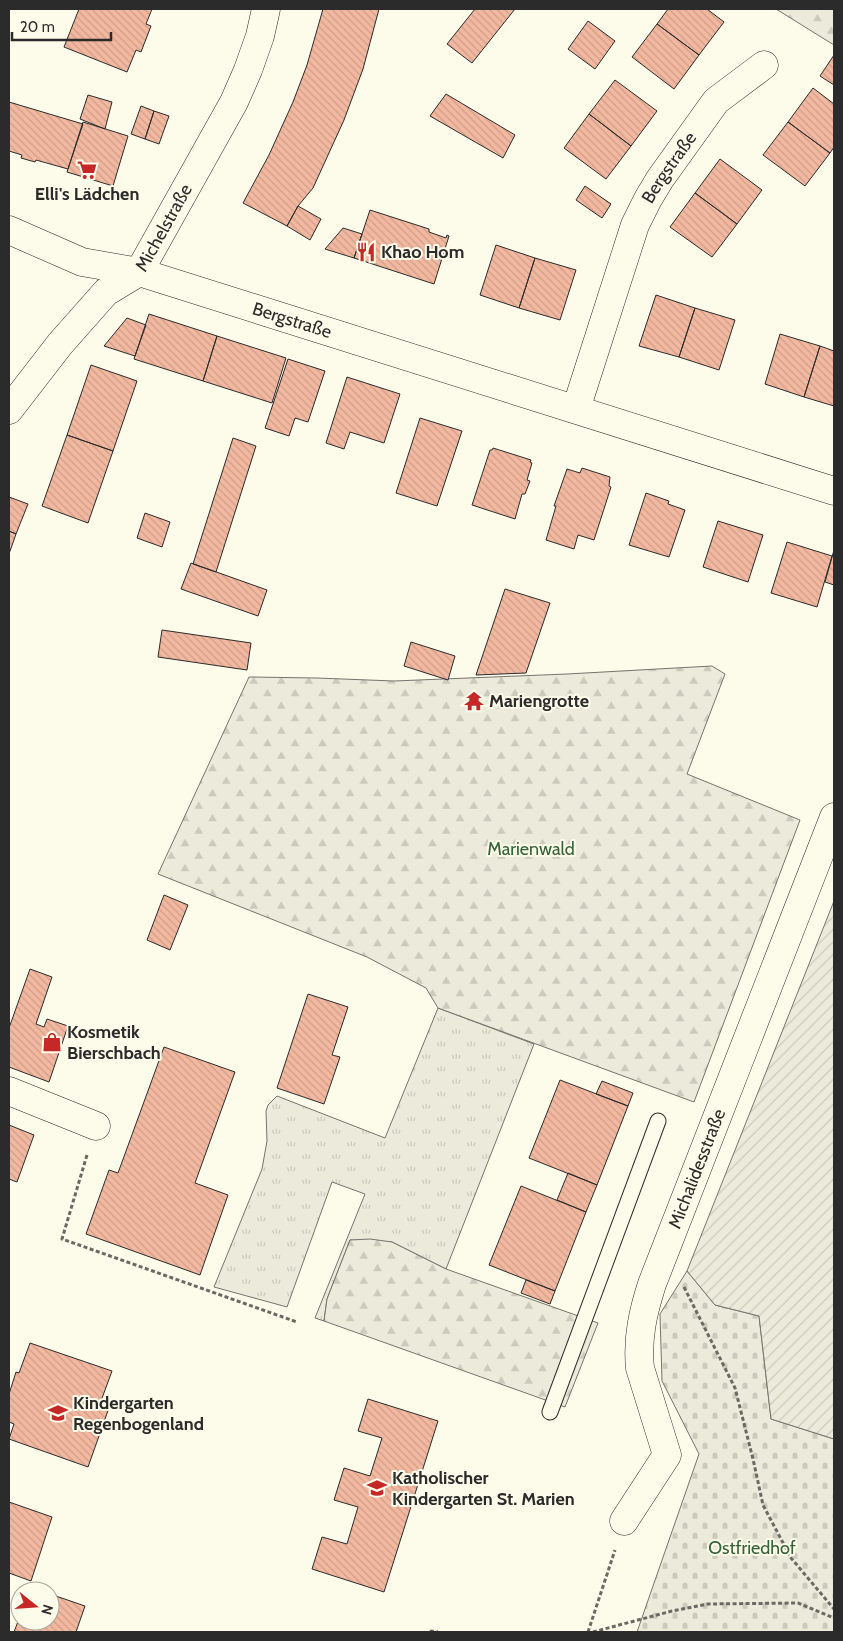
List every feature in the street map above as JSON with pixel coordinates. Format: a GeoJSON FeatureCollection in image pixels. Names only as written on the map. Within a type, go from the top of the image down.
{"type":"FeatureCollection","features":[{"type":"Feature","properties":{"kind":"street","name":"Michelstraße"},"geometry":{"type":"LineString","coordinates":[[9,410],[60,344],[106,292],[139,272],[234,102],[260,36],[266,9]]}},
{"type":"Feature","properties":{"kind":"street","name":"Bergstraße"},"geometry":{"type":"LineString","coordinates":[[576,410],[635,225],[648,199],[716,101],[764,65]]}},
{"type":"Feature","properties":{"kind":"street","name":"Bergstraße"},"geometry":{"type":"LineString","coordinates":[[9,230],[82,262],[139,272],[834,491]]}},
{"type":"Feature","properties":{"kind":"street","name":"Michalidesstraße"},"geometry":{"type":"LineString","coordinates":[[624,1521],[666,1455],[640,1368],[641,1317],[665,1249],[834,817]]}},
{"type":"Feature","properties":{"kind":"street"},"geometry":{"type":"LineString","coordinates":[[9,1091],[96,1126]]}},
{"type":"Feature","properties":{"kind":"lane"},"geometry":{"type":"LineString","coordinates":[[550,1412],[658,1121]]}},
{"type":"Feature","properties":{"kind":"path"},"geometry":{"type":"LineString","coordinates":[[96,1126],[62,1239],[297,1322]]}},
{"type":"Feature","properties":{"kind":"path"},"geometry":{"type":"LineString","coordinates":[[665,1249],[735,1388],[754,1458],[763,1504],[791,1558],[834,1610]]}},
{"type":"Feature","properties":{"kind":"path"},"geometry":{"type":"LineString","coordinates":[[588,1632],[624,1521]]}},
{"type":"Feature","properties":{"kind":"path"},"geometry":{"type":"LineString","coordinates":[[593,1632],[672,1611],[708,1604],[798,1603],[834,1618]]}},
{"type":"Feature","properties":{"kind":"path"},"geometry":{"type":"LineString","coordinates":[[430,1632],[431,1630],[438,1632]]}},
{"type":"Feature","properties":{"kind":"green space"},"geometry":{"type":"Polygon","coordinates":[[[776,9],[834,9],[834,45],[776,9]]]}},
{"type":"Feature","properties":{"kind":"green space","name":"Marienwald"},"geometry":{"type":"Polygon","coordinates":[[[712,666],[725,674],[687,774],[800,820],[694,1102],[438,1008],[426,988],[367,957],[158,874],[249,677],[394,681],[712,666]]]}},
{"type":"Feature","properties":{"kind":"green space"},"geometry":{"type":"Polygon","coordinates":[[[834,901],[834,1439],[771,1419],[759,1316],[715,1305],[687,1271],[834,901]]]}},
{"type":"Feature","properties":{"kind":"green space"},"geometry":{"type":"Polygon","coordinates":[[[438,1008],[534,1044],[446,1269],[392,1242],[350,1240],[327,1299],[324,1321],[315,1318],[365,1194],[332,1182],[287,1307],[214,1287],[262,1169],[267,1141],[266,1111],[268,1105],[277,1096],[385,1138],[438,1008]]]}},
{"type":"Feature","properties":{"kind":"green space"},"geometry":{"type":"Polygon","coordinates":[[[370,1239],[392,1242],[446,1269],[598,1323],[565,1407],[324,1321],[327,1299],[350,1240],[370,1239]]]}},
{"type":"Feature","properties":{"kind":"green space","name":"Ostfriedhof"},"geometry":{"type":"Polygon","coordinates":[[[687,1271],[715,1305],[759,1316],[771,1419],[834,1439],[834,1632],[637,1632],[699,1454],[662,1381],[660,1314],[687,1271]]]}},
{"type":"Feature","properties":{"kind":"building"},"geometry":{"type":"Polygon","coordinates":[[[79,9],[152,9],[146,24],[151,26],[141,52],[136,50],[127,72],[64,47],[79,9]]]}},
{"type":"Feature","properties":{"kind":"building"},"geometry":{"type":"Polygon","coordinates":[[[323,9],[379,9],[363,69],[344,120],[313,188],[298,206],[287,226],[243,203],[269,155],[293,102],[307,65],[323,9]]]}},
{"type":"Feature","properties":{"kind":"building"},"geometry":{"type":"Polygon","coordinates":[[[475,9],[515,9],[472,63],[447,44],[475,9]]]}},
{"type":"Feature","properties":{"kind":"building"},"geometry":{"type":"Polygon","coordinates":[[[668,9],[707,9],[724,22],[699,55],[657,24],[668,9]]]}},
{"type":"Feature","properties":{"kind":"building"},"geometry":{"type":"Polygon","coordinates":[[[588,21],[615,41],[595,69],[568,49],[588,21]]]}},
{"type":"Feature","properties":{"kind":"building"},"geometry":{"type":"Polygon","coordinates":[[[657,24],[699,55],[674,89],[632,57],[657,24]]]}},
{"type":"Feature","properties":{"kind":"building"},"geometry":{"type":"Polygon","coordinates":[[[834,55],[834,85],[820,76],[834,55]]]}},
{"type":"Feature","properties":{"kind":"building"},"geometry":{"type":"Polygon","coordinates":[[[615,80],[657,111],[631,146],[589,114],[615,80]]]}},
{"type":"Feature","properties":{"kind":"building"},"geometry":{"type":"Polygon","coordinates":[[[813,88],[834,104],[834,147],[830,153],[788,122],[813,88]]]}},
{"type":"Feature","properties":{"kind":"building"},"geometry":{"type":"Polygon","coordinates":[[[446,94],[515,135],[503,158],[430,116],[446,94]]]}},
{"type":"Feature","properties":{"kind":"building"},"geometry":{"type":"Polygon","coordinates":[[[88,95],[112,102],[105,129],[80,119],[88,95]]]}},
{"type":"Feature","properties":{"kind":"building"},"geometry":{"type":"Polygon","coordinates":[[[9,102],[83,124],[68,169],[21,158],[22,155],[9,151],[9,102]]]}},
{"type":"Feature","properties":{"kind":"building"},"geometry":{"type":"Polygon","coordinates":[[[141,106],[154,111],[145,139],[131,134],[141,106]]]}},
{"type":"Feature","properties":{"kind":"building"},"geometry":{"type":"Polygon","coordinates":[[[154,111],[169,116],[159,144],[145,139],[154,111]]]}},
{"type":"Feature","properties":{"kind":"building"},"geometry":{"type":"Polygon","coordinates":[[[589,114],[631,146],[606,179],[564,148],[589,114]]]}},
{"type":"Feature","properties":{"kind":"building"},"geometry":{"type":"Polygon","coordinates":[[[83,122],[128,136],[113,186],[67,172],[83,122]]]}},
{"type":"Feature","properties":{"kind":"building"},"geometry":{"type":"Polygon","coordinates":[[[788,122],[830,153],[805,186],[763,155],[788,122]]]}},
{"type":"Feature","properties":{"kind":"building"},"geometry":{"type":"Polygon","coordinates":[[[720,159],[762,190],[737,224],[695,193],[720,159]]]}},
{"type":"Feature","properties":{"kind":"building"},"geometry":{"type":"Polygon","coordinates":[[[585,186],[611,204],[602,218],[576,200],[585,186]]]}},
{"type":"Feature","properties":{"kind":"building"},"geometry":{"type":"Polygon","coordinates":[[[695,193],[737,224],[712,257],[670,227],[695,193]]]}},
{"type":"Feature","properties":{"kind":"building"},"geometry":{"type":"Polygon","coordinates":[[[298,206],[321,219],[310,240],[287,226],[298,206]]]}},
{"type":"Feature","properties":{"kind":"building"},"geometry":{"type":"Polygon","coordinates":[[[370,210],[429,229],[429,232],[446,238],[447,235],[449,236],[434,284],[354,258],[370,210]]]}},
{"type":"Feature","properties":{"kind":"building"},"geometry":{"type":"Polygon","coordinates":[[[343,228],[362,234],[354,258],[325,249],[343,228]]]}},
{"type":"Feature","properties":{"kind":"building"},"geometry":{"type":"Polygon","coordinates":[[[496,245],[535,258],[519,308],[480,295],[496,245]]]}},
{"type":"Feature","properties":{"kind":"building"},"geometry":{"type":"Polygon","coordinates":[[[535,258],[576,270],[560,320],[519,308],[535,258]]]}},
{"type":"Feature","properties":{"kind":"building"},"geometry":{"type":"Polygon","coordinates":[[[656,295],[695,308],[679,357],[639,346],[656,295]]]}},
{"type":"Feature","properties":{"kind":"building"},"geometry":{"type":"Polygon","coordinates":[[[695,308],[735,320],[719,370],[679,357],[695,308]]]}},
{"type":"Feature","properties":{"kind":"building"},"geometry":{"type":"Polygon","coordinates":[[[149,314],[217,336],[203,381],[134,359],[149,314]]]}},
{"type":"Feature","properties":{"kind":"building"},"geometry":{"type":"Polygon","coordinates":[[[127,318],[146,325],[135,356],[104,346],[127,318]]]}},
{"type":"Feature","properties":{"kind":"building"},"geometry":{"type":"Polygon","coordinates":[[[780,334],[820,346],[804,397],[765,384],[780,334]]]}},
{"type":"Feature","properties":{"kind":"building"},"geometry":{"type":"Polygon","coordinates":[[[217,336],[286,358],[272,403],[203,381],[217,336]]]}},
{"type":"Feature","properties":{"kind":"building"},"geometry":{"type":"Polygon","coordinates":[[[820,346],[834,351],[834,406],[804,397],[820,346]]]}},
{"type":"Feature","properties":{"kind":"building"},"geometry":{"type":"Polygon","coordinates":[[[288,359],[325,371],[308,422],[295,418],[289,436],[265,428],[288,359]]]}},
{"type":"Feature","properties":{"kind":"building"},"geometry":{"type":"Polygon","coordinates":[[[91,365],[137,381],[113,451],[67,435],[91,365]]]}},
{"type":"Feature","properties":{"kind":"building"},"geometry":{"type":"Polygon","coordinates":[[[347,377],[400,394],[384,443],[350,432],[344,449],[326,443],[347,377]]]}},
{"type":"Feature","properties":{"kind":"building"},"geometry":{"type":"Polygon","coordinates":[[[420,418],[462,431],[437,506],[396,493],[420,418]]]}},
{"type":"Feature","properties":{"kind":"building"},"geometry":{"type":"Polygon","coordinates":[[[67,435],[113,451],[88,523],[42,506],[67,435]]]}},
{"type":"Feature","properties":{"kind":"building"},"geometry":{"type":"Polygon","coordinates":[[[233,438],[256,446],[216,572],[193,564],[233,438]]]}},
{"type":"Feature","properties":{"kind":"building"},"geometry":{"type":"Polygon","coordinates":[[[493,448],[531,460],[530,462],[532,463],[527,480],[530,481],[525,494],[522,494],[515,519],[472,505],[490,450],[493,448]]]}},
{"type":"Feature","properties":{"kind":"building"},"geometry":{"type":"Polygon","coordinates":[[[582,468],[610,477],[609,486],[611,487],[594,540],[578,535],[574,549],[546,540],[556,506],[554,506],[567,469],[580,473],[582,468]]]}},
{"type":"Feature","properties":{"kind":"building"},"geometry":{"type":"Polygon","coordinates":[[[646,493],[669,501],[668,504],[685,510],[669,557],[629,545],[646,493]]]}},
{"type":"Feature","properties":{"kind":"building"},"geometry":{"type":"Polygon","coordinates":[[[9,497],[28,504],[16,534],[9,531],[9,497]]]}},
{"type":"Feature","properties":{"kind":"building"},"geometry":{"type":"Polygon","coordinates":[[[145,513],[170,522],[162,547],[137,538],[145,513]]]}},
{"type":"Feature","properties":{"kind":"building"},"geometry":{"type":"Polygon","coordinates":[[[718,521],[763,535],[748,582],[703,567],[718,521]]]}},
{"type":"Feature","properties":{"kind":"building"},"geometry":{"type":"Polygon","coordinates":[[[9,531],[16,534],[9,554],[9,531]]]}},
{"type":"Feature","properties":{"kind":"building"},"geometry":{"type":"Polygon","coordinates":[[[787,542],[832,556],[817,607],[771,593],[787,542]]]}},
{"type":"Feature","properties":{"kind":"building"},"geometry":{"type":"Polygon","coordinates":[[[834,550],[834,585],[825,582],[834,550]]]}},
{"type":"Feature","properties":{"kind":"building"},"geometry":{"type":"Polygon","coordinates":[[[191,563],[267,590],[258,616],[181,589],[191,563]]]}},
{"type":"Feature","properties":{"kind":"building"},"geometry":{"type":"Polygon","coordinates":[[[505,589],[550,603],[526,673],[476,675],[505,589]]]}},
{"type":"Feature","properties":{"kind":"building"},"geometry":{"type":"Polygon","coordinates":[[[162,630],[251,643],[247,670],[158,657],[162,630]]]}},
{"type":"Feature","properties":{"kind":"building"},"geometry":{"type":"Polygon","coordinates":[[[411,642],[455,656],[448,680],[404,666],[411,642]]]}},
{"type":"Feature","properties":{"kind":"building"},"geometry":{"type":"Polygon","coordinates":[[[164,895],[188,905],[170,950],[147,940],[164,895]]]}},
{"type":"Feature","properties":{"kind":"building"},"geometry":{"type":"Polygon","coordinates":[[[30,969],[52,977],[36,1024],[44,1027],[47,1019],[68,1026],[49,1082],[9,1067],[9,1028],[30,969]]]}},
{"type":"Feature","properties":{"kind":"building"},"geometry":{"type":"Polygon","coordinates":[[[308,994],[348,1007],[332,1055],[340,1057],[324,1104],[277,1088],[308,994]]]}},
{"type":"Feature","properties":{"kind":"building"},"geometry":{"type":"Polygon","coordinates":[[[164,1047],[235,1072],[195,1183],[228,1195],[200,1275],[86,1234],[109,1170],[118,1173],[164,1047]]]}},
{"type":"Feature","properties":{"kind":"building"},"geometry":{"type":"Polygon","coordinates":[[[560,1080],[628,1106],[597,1185],[529,1158],[560,1080]]]}},
{"type":"Feature","properties":{"kind":"building"},"geometry":{"type":"Polygon","coordinates":[[[602,1081],[633,1093],[628,1106],[596,1094],[602,1081]]]}},
{"type":"Feature","properties":{"kind":"building"},"geometry":{"type":"Polygon","coordinates":[[[9,1125],[34,1135],[17,1182],[9,1179],[9,1125]]]}},
{"type":"Feature","properties":{"kind":"building"},"geometry":{"type":"Polygon","coordinates":[[[568,1173],[597,1185],[586,1212],[557,1200],[568,1173]]]}},
{"type":"Feature","properties":{"kind":"building"},"geometry":{"type":"Polygon","coordinates":[[[521,1186],[586,1212],[555,1291],[489,1265],[521,1186]]]}},
{"type":"Feature","properties":{"kind":"building"},"geometry":{"type":"Polygon","coordinates":[[[526,1280],[555,1291],[550,1304],[521,1293],[526,1280]]]}},
{"type":"Feature","properties":{"kind":"building","name":"Kindergarten Regenbogenland"},"geometry":{"type":"Polygon","coordinates":[[[30,1343],[112,1371],[101,1401],[110,1405],[88,1467],[9,1439],[14,1424],[9,1422],[9,1394],[16,1372],[19,1373],[30,1343]]]}},
{"type":"Feature","properties":{"kind":"building","name":"Katholischer Kindergarten St. Marien"},"geometry":{"type":"Polygon","coordinates":[[[368,1399],[438,1421],[384,1592],[312,1569],[322,1537],[347,1544],[358,1507],[334,1500],[344,1468],[370,1476],[382,1438],[358,1431],[368,1399]]]}},
{"type":"Feature","properties":{"kind":"building"},"geometry":{"type":"Polygon","coordinates":[[[9,1502],[52,1517],[31,1581],[9,1573],[9,1502]]]}},
{"type":"Feature","properties":{"kind":"building"},"geometry":{"type":"Polygon","coordinates":[[[60,1597],[85,1606],[76,1632],[14,1632],[60,1631],[60,1597]]]}},
{"type":"Feature","properties":{"kind":"place","name":"Elli's Lädchen"},"geometry":{"type":"Point","coordinates":[87,170]}},
{"type":"Feature","properties":{"kind":"place","name":"Khao Hom"},"geometry":{"type":"Point","coordinates":[366,252]}},
{"type":"Feature","properties":{"kind":"place","name":"Mariengrotte"},"geometry":{"type":"Point","coordinates":[474,701]}},
{"type":"Feature","properties":{"kind":"place","name":"Kosmetik Bierschbach"},"geometry":{"type":"Point","coordinates":[52,1042]}},
{"type":"Feature","properties":{"kind":"place","name":"Kindergarten Regenbogenland"},"geometry":{"type":"Point","coordinates":[58,1413]}},
{"type":"Feature","properties":{"kind":"place","name":"Katholischer Kindergarten St. Marien"},"geometry":{"type":"Point","coordinates":[377,1488]}}]}
